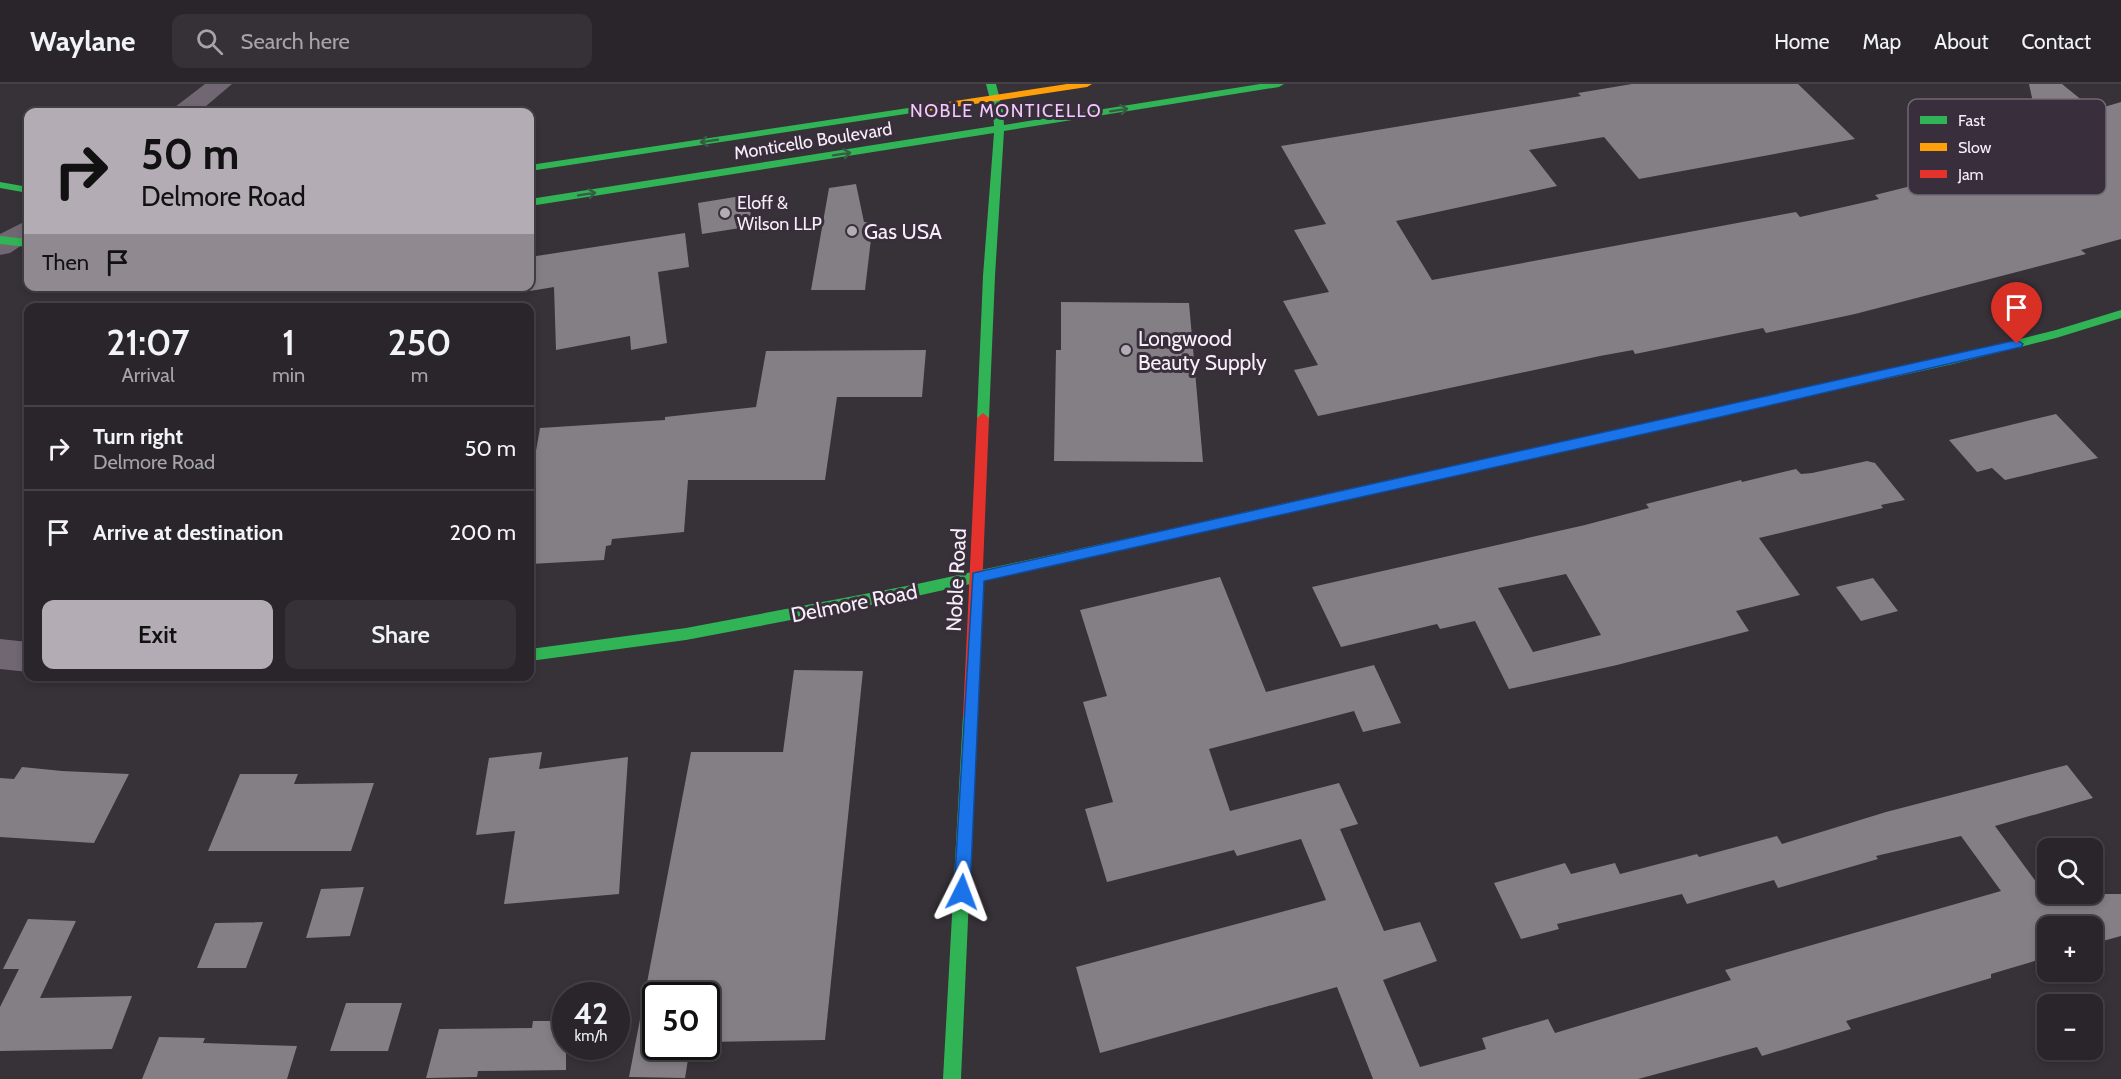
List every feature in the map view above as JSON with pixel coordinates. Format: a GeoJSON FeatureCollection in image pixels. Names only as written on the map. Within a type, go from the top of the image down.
{"type":"FeatureCollection","features":[{"type":"Feature","properties":{"kind":"main road","name":"Monticello Boulevard"},"geometry":{"type":"LineString","coordinates":[[534,202],[798,144],[993,91],[1087,84]]}},
{"type":"Feature","properties":{"kind":"main road","name":"Monticello Boulevard"},"geometry":{"type":"LineString","coordinates":[[534,168],[999,129],[1164,98],[1279,84]]}},
{"type":"Feature","properties":{"kind":"main road","name":"Noble Road"},"geometry":{"type":"LineString","coordinates":[[952,1079],[977,577],[989,276],[999,129],[993,91]]}},
{"type":"Feature","properties":{"kind":"main road"},"geometry":{"type":"LineString","coordinates":[[0,185],[24,189]]}},
{"type":"Feature","properties":{"kind":"main road","name":"Delmore Road"},"geometry":{"type":"LineString","coordinates":[[534,654],[753,623],[977,577],[1953,360],[2056,334],[2121,314]]}},
{"type":"Feature","properties":{"kind":"street"},"geometry":{"type":"LineString","coordinates":[[189,108],[220,84]]}},
{"type":"Feature","properties":{"kind":"street"},"geometry":{"type":"LineString","coordinates":[[0,654],[24,657]]}},
{"type":"Feature","properties":{"kind":"building"},"geometry":{"type":"Polygon","coordinates":[[[1632,84],[1798,84],[1855,139],[1639,179],[1604,137],[1529,150],[1557,186],[1396,221],[1432,280],[1796,212],[1800,217],[1879,199],[1875,195],[1908,187],[1908,195],[2106,195],[2106,106],[2121,102],[2121,239],[2081,250],[2086,254],[1855,314],[1766,333],[1763,328],[1635,354],[1633,350],[1600,356],[1318,416],[1294,370],[1318,365],[1283,301],[1329,292],[1294,230],[1326,224],[1281,146],[1581,96],[1578,93],[1632,84]]]}},
{"type":"Feature","properties":{"kind":"building"},"geometry":{"type":"Polygon","coordinates":[[[2029,84],[2062,84],[2080,99],[2032,99],[2029,84]]]}},
{"type":"Feature","properties":{"kind":"building"},"geometry":{"type":"Polygon","coordinates":[[[856,184],[864,222],[873,222],[865,290],[811,290],[829,188],[856,184]]]}},
{"type":"Feature","properties":{"kind":"building"},"geometry":{"type":"Polygon","coordinates":[[[747,195],[753,226],[702,234],[698,203],[747,195]]]}},
{"type":"Feature","properties":{"kind":"building"},"geometry":{"type":"Polygon","coordinates":[[[685,233],[689,267],[658,272],[667,343],[631,350],[630,336],[556,350],[554,287],[534,290],[534,256],[685,233]]]}},
{"type":"Feature","properties":{"kind":"building"},"geometry":{"type":"Polygon","coordinates":[[[1061,302],[1189,303],[1203,462],[1054,461],[1056,350],[1061,350],[1061,302]]]}},
{"type":"Feature","properties":{"kind":"building"},"geometry":{"type":"Polygon","coordinates":[[[926,350],[922,397],[837,397],[825,480],[688,480],[684,532],[612,539],[611,545],[606,546],[604,560],[534,564],[534,462],[540,428],[665,420],[665,417],[756,407],[766,351],[926,350]]]}},
{"type":"Feature","properties":{"kind":"building"},"geometry":{"type":"Polygon","coordinates":[[[2056,414],[2098,458],[2005,480],[1992,468],[1977,472],[1949,440],[2056,414]]]}},
{"type":"Feature","properties":{"kind":"building"},"geometry":{"type":"Polygon","coordinates":[[[1867,461],[1875,463],[1905,500],[1881,505],[1883,508],[1759,538],[1800,595],[1736,611],[1749,631],[1617,665],[1509,689],[1475,621],[1440,629],[1437,624],[1341,647],[1312,587],[1585,525],[1649,508],[1646,504],[1741,480],[1742,482],[1796,469],[1801,474],[1867,461]],[[1566,574],[1498,588],[1533,652],[1601,635],[1566,574]]]}},
{"type":"Feature","properties":{"kind":"building"},"geometry":{"type":"Polygon","coordinates":[[[1220,577],[1266,692],[1374,665],[1401,723],[1363,732],[1354,711],[1209,749],[1230,811],[1339,783],[1358,824],[1340,829],[1384,931],[1420,922],[1437,961],[1383,980],[1420,1067],[1486,1049],[1482,1038],[1548,1019],[1555,1033],[1731,980],[1725,970],[2001,891],[1961,836],[1876,856],[1878,859],[1778,888],[1774,880],[1687,904],[1682,894],[1557,924],[1559,929],[1521,939],[1494,883],[1565,863],[1571,874],[1615,863],[1620,874],[1697,854],[1699,857],[1777,836],[1782,844],[1886,812],[2067,765],[2093,798],[1995,826],[2037,883],[2037,904],[2103,904],[2103,894],[2121,894],[2121,936],[2103,941],[2103,916],[2037,916],[2037,960],[1991,974],[1991,978],[1846,1021],[1851,1029],[1762,1056],[1757,1047],[1638,1079],[1373,1079],[1337,987],[1100,1053],[1076,967],[1326,900],[1301,839],[1237,856],[1234,850],[1107,882],[1085,809],[1113,802],[1083,702],[1107,696],[1080,610],[1220,577]]]}},
{"type":"Feature","properties":{"kind":"building"},"geometry":{"type":"Polygon","coordinates":[[[1873,578],[1898,611],[1861,621],[1836,587],[1873,578]]]}},
{"type":"Feature","properties":{"kind":"building"},"geometry":{"type":"Polygon","coordinates":[[[794,670],[863,671],[825,1040],[720,1042],[720,982],[647,982],[691,752],[783,752],[794,670]]]}},
{"type":"Feature","properties":{"kind":"building"},"geometry":{"type":"Polygon","coordinates":[[[542,752],[539,769],[628,757],[619,894],[504,904],[515,831],[476,835],[489,758],[542,752]]]}},
{"type":"Feature","properties":{"kind":"building"},"geometry":{"type":"Polygon","coordinates":[[[22,767],[129,774],[94,843],[0,837],[0,778],[14,779],[22,767]]]}},
{"type":"Feature","properties":{"kind":"building"},"geometry":{"type":"Polygon","coordinates":[[[240,774],[298,774],[294,784],[374,783],[351,851],[208,851],[240,774]]]}},
{"type":"Feature","properties":{"kind":"building"},"geometry":{"type":"Polygon","coordinates":[[[364,887],[350,936],[306,938],[321,889],[364,887]]]}},
{"type":"Feature","properties":{"kind":"building"},"geometry":{"type":"Polygon","coordinates":[[[28,919],[76,921],[40,998],[132,996],[112,1049],[0,1051],[0,1007],[19,969],[3,969],[28,919]]]}},
{"type":"Feature","properties":{"kind":"building"},"geometry":{"type":"Polygon","coordinates":[[[263,922],[246,968],[197,968],[215,923],[263,922]]]}},
{"type":"Feature","properties":{"kind":"building"},"geometry":{"type":"Polygon","coordinates":[[[346,1003],[402,1003],[388,1051],[330,1051],[346,1003]]]}},
{"type":"Feature","properties":{"kind":"building"},"geometry":{"type":"Polygon","coordinates":[[[642,1009],[642,1060],[688,1060],[685,1078],[629,1077],[642,1009]]]}},
{"type":"Feature","properties":{"kind":"building"},"geometry":{"type":"Polygon","coordinates":[[[533,1021],[552,1021],[552,1060],[566,1060],[566,1070],[478,1071],[477,1077],[426,1078],[439,1029],[532,1028],[533,1021]]]}},
{"type":"Feature","properties":{"kind":"building"},"geometry":{"type":"Polygon","coordinates":[[[159,1037],[205,1038],[203,1043],[297,1046],[287,1079],[142,1079],[159,1037]]]}},
{"type":"Feature","properties":{"kind":"traffic: fast"},"geometry":{"type":"LineString","coordinates":[[983,418],[989,276],[999,129],[998,111],[991,84]]}},
{"type":"Feature","properties":{"kind":"traffic: fast"},"geometry":{"type":"LineString","coordinates":[[534,202],[1279,84]]}},
{"type":"Feature","properties":{"kind":"traffic: fast"},"geometry":{"type":"LineString","coordinates":[[534,167],[928,108]]}},
{"type":"Feature","properties":{"kind":"traffic: fast"},"geometry":{"type":"LineString","coordinates":[[0,185],[24,189]]}},
{"type":"Feature","properties":{"kind":"traffic: fast"},"geometry":{"type":"LineString","coordinates":[[0,240],[24,243]]}},
{"type":"Feature","properties":{"kind":"traffic: fast"},"geometry":{"type":"LineString","coordinates":[[1348,494],[1953,360],[2056,334],[2121,314]]}},
{"type":"Feature","properties":{"kind":"traffic: fast"},"geometry":{"type":"LineString","coordinates":[[534,654],[686,634],[917,590],[1156,537]]}},
{"type":"Feature","properties":{"kind":"traffic: fast"},"geometry":{"type":"LineString","coordinates":[[952,1079],[970,716]]}},
{"type":"Feature","properties":{"kind":"traffic: slow"},"geometry":{"type":"LineString","coordinates":[[928,108],[1087,84]]}},
{"type":"Feature","properties":{"kind":"traffic: slow"},"geometry":{"type":"LineString","coordinates":[[1156,537],[1348,494]]}},
{"type":"Feature","properties":{"kind":"traffic: jam"},"geometry":{"type":"LineString","coordinates":[[970,716],[983,418]]}},
{"type":"Feature","properties":{"kind":"place","name":"Eloff & Wilson LLP"},"geometry":{"type":"Point","coordinates":[725,213]}},
{"type":"Feature","properties":{"kind":"place","name":"Gas USA"},"geometry":{"type":"Point","coordinates":[852,231]}},
{"type":"Feature","properties":{"kind":"place","name":"Longwood Beauty Supply"},"geometry":{"type":"Point","coordinates":[1126,350]}},
{"type":"Feature","properties":{"kind":"district","name":"NOBLE MONTICELLO"},"geometry":{"type":"Point","coordinates":[1006,111]}},
{"type":"Feature","properties":{"kind":"route"},"geometry":{"type":"LineString","coordinates":[[962,892],[977,577],[2017,344]]}}]}
